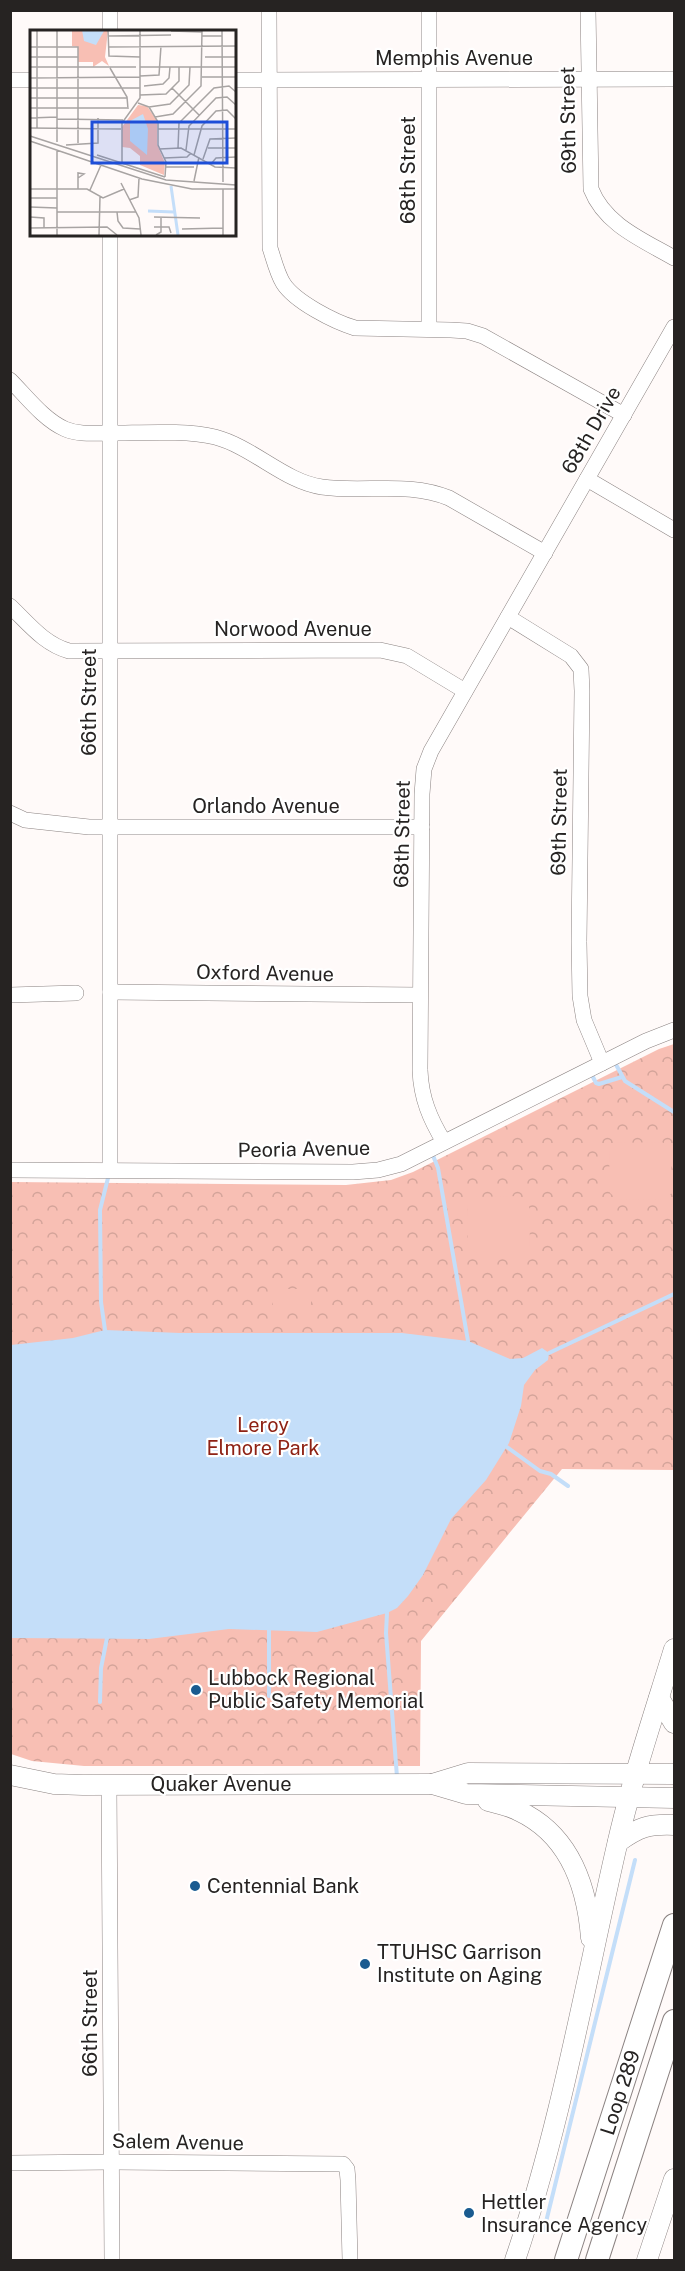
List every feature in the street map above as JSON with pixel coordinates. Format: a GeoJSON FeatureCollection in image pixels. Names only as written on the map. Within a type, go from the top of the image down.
{"type":"FeatureCollection","features":[{"type":"Feature","properties":{"kind":"highway","name":"Loop 289"},"geometry":{"type":"LineString","coordinates":[[566,2260],[675,1925]]}},
{"type":"Feature","properties":{"kind":"highway","name":"Loop 289"},"geometry":{"type":"LineString","coordinates":[[597,2260],[675,2021]]}},
{"type":"Feature","properties":{"kind":"highway"},"geometry":{"type":"LineString","coordinates":[[610,2260],[623,2181]]}},
{"type":"Feature","properties":{"kind":"highway"},"geometry":{"type":"LineString","coordinates":[[560,2260],[577,2225]]}},
{"type":"Feature","properties":{"kind":"main road"},"geometry":{"type":"LineString","coordinates":[[515,2260],[533,2208],[553,2132],[618,1842],[675,1649]]}},
{"type":"Feature","properties":{"kind":"main road"},"geometry":{"type":"LineString","coordinates":[[659,1698],[675,1723]]}},
{"type":"Feature","properties":{"kind":"main road","name":"Quaker Avenue"},"geometry":{"type":"LineString","coordinates":[[432,1784],[468,1773],[675,1774]]}},
{"type":"Feature","properties":{"kind":"main road","name":"Quaker Avenue"},"geometry":{"type":"LineString","coordinates":[[10,1775],[54,1784],[432,1784],[466,1794],[675,1798]]}},
{"type":"Feature","properties":{"kind":"main road"},"geometry":{"type":"LineString","coordinates":[[466,1794],[518,1810],[537,1821],[558,1841],[578,1872],[585,1893],[592,1956]]}},
{"type":"Feature","properties":{"kind":"main road"},"geometry":{"type":"LineString","coordinates":[[618,1842],[636,1829],[651,1824],[675,1825]]}},
{"type":"Feature","properties":{"kind":"main road"},"geometry":{"type":"LineString","coordinates":[[646,2260],[675,2179]]}},
{"type":"Feature","properties":{"kind":"street"},"geometry":{"type":"LineString","coordinates":[[110,10],[110,30]]}},
{"type":"Feature","properties":{"kind":"street"},"geometry":{"type":"LineString","coordinates":[[269,10],[270,248],[285,286],[296,297],[343,325],[373,330],[467,331],[483,336],[624,415]]}},
{"type":"Feature","properties":{"kind":"street","name":"68th Street"},"geometry":{"type":"LineString","coordinates":[[429,10],[429,330]]}},
{"type":"Feature","properties":{"kind":"street","name":"69th Street"},"geometry":{"type":"LineString","coordinates":[[588,10],[589,178],[597,204],[623,228],[675,258]]}},
{"type":"Feature","properties":{"kind":"street","name":"Memphis Avenue"},"geometry":{"type":"LineString","coordinates":[[236,80],[675,79]]}},
{"type":"Feature","properties":{"kind":"street"},"geometry":{"type":"LineString","coordinates":[[10,80],[30,80]]}},
{"type":"Feature","properties":{"kind":"street","name":"66th Street"},"geometry":{"type":"LineString","coordinates":[[110,236],[110,1170]]}},
{"type":"Feature","properties":{"kind":"street","name":"68th Drive"},"geometry":{"type":"LineString","coordinates":[[545,553],[624,415],[670,347],[675,327]]}},
{"type":"Feature","properties":{"kind":"street"},"geometry":{"type":"LineString","coordinates":[[10,380],[50,420],[64,429],[78,432],[199,434],[216,437],[242,447],[309,485],[325,488],[434,491],[545,553]]}},
{"type":"Feature","properties":{"kind":"street"},"geometry":{"type":"LineString","coordinates":[[587,479],[675,530]]}},
{"type":"Feature","properties":{"kind":"street","name":"68th Street"},"geometry":{"type":"LineString","coordinates":[[444,1142],[429,1116],[421,1090],[420,995],[424,769],[431,751],[545,553]]}},
{"type":"Feature","properties":{"kind":"street","name":"Norwood Avenue"},"geometry":{"type":"LineString","coordinates":[[10,606],[45,641],[69,651],[380,650],[407,656],[465,691]]}},
{"type":"Feature","properties":{"kind":"street","name":"69th Street"},"geometry":{"type":"LineString","coordinates":[[508,617],[571,656],[581,669],[580,996],[584,1020],[602,1063]]}},
{"type":"Feature","properties":{"kind":"street","name":"Orlando Avenue"},"geometry":{"type":"LineString","coordinates":[[10,813],[25,820],[48,824],[110,828],[422,827]]}},
{"type":"Feature","properties":{"kind":"street","name":"Oxford Avenue"},"geometry":{"type":"LineString","coordinates":[[110,992],[420,995]]}},
{"type":"Feature","properties":{"kind":"street"},"geometry":{"type":"LineString","coordinates":[[10,995],[76,993]]}},
{"type":"Feature","properties":{"kind":"street","name":"Peoria Avenue"},"geometry":{"type":"LineString","coordinates":[[10,1170],[370,1170],[400,1164],[646,1041],[675,1030]]}},
{"type":"Feature","properties":{"kind":"street","name":"66th Street"},"geometry":{"type":"LineString","coordinates":[[109,1785],[112,2260]]}},
{"type":"Feature","properties":{"kind":"street","name":"Salem Avenue"},"geometry":{"type":"LineString","coordinates":[[10,2163],[336,2163],[346,2165],[350,2207],[350,2260]]}},
{"type":"Feature","properties":{"kind":"green space","name":"Leroy Elmore Park"},"geometry":{"type":"Polygon","coordinates":[[[674,1044],[674,1470],[562,1469],[421,1641],[420,1766],[84,1766],[32,1761],[11,1754],[11,1182],[346,1185],[391,1180],[413,1172],[659,1049],[674,1044]]]}},
{"type":"Feature","properties":{"kind":"green space"},"geometry":{"type":"Polygon","coordinates":[[[662,1142],[671,1149],[672,1193],[664,1199],[618,1200],[610,1193],[609,1150],[615,1143],[662,1142]]]}},
{"type":"Feature","properties":{"kind":"green space"},"geometry":{"type":"Polygon","coordinates":[[[520,1196],[529,1203],[530,1247],[522,1253],[477,1253],[468,1247],[467,1204],[474,1197],[520,1196]]]}},
{"type":"Feature","properties":{"kind":"green space"},"geometry":{"type":"Polygon","coordinates":[[[273,1289],[311,1289],[311,1306],[273,1306],[273,1289]]]}},
{"type":"Feature","properties":{"kind":"water"},"geometry":{"type":"Polygon","coordinates":[[[105,1330],[180,1333],[402,1333],[468,1341],[510,1359],[523,1358],[542,1348],[549,1353],[548,1360],[535,1370],[524,1385],[521,1406],[509,1443],[486,1480],[451,1519],[423,1575],[397,1608],[387,1613],[317,1632],[229,1629],[149,1639],[11,1638],[11,1345],[73,1338],[105,1330]]]}},
{"type":"Feature","properties":{"kind":"waterway"},"geometry":{"type":"LineString","coordinates":[[614,1061],[625,1081],[674,1112]]}},
{"type":"Feature","properties":{"kind":"waterway"},"geometry":{"type":"LineString","coordinates":[[591,1073],[596,1083],[599,1084],[622,1077]]}},
{"type":"Feature","properties":{"kind":"waterway"},"geometry":{"type":"LineString","coordinates":[[432,1153],[438,1168],[468,1341]]}},
{"type":"Feature","properties":{"kind":"waterway"},"geometry":{"type":"LineString","coordinates":[[105,1330],[101,1302],[100,1210],[109,1174]]}},
{"type":"Feature","properties":{"kind":"waterway"},"geometry":{"type":"LineString","coordinates":[[549,1353],[674,1294]]}},
{"type":"Feature","properties":{"kind":"waterway"},"geometry":{"type":"LineString","coordinates":[[507,1447],[540,1471],[551,1474],[568,1486]]}},
{"type":"Feature","properties":{"kind":"waterway"},"geometry":{"type":"LineString","coordinates":[[387,1613],[386,1633],[397,1777]]}},
{"type":"Feature","properties":{"kind":"waterway"},"geometry":{"type":"LineString","coordinates":[[269,1630],[269,1696]]}},
{"type":"Feature","properties":{"kind":"waterway"},"geometry":{"type":"LineString","coordinates":[[100,1702],[101,1668],[107,1638]]}},
{"type":"Feature","properties":{"kind":"waterway"},"geometry":{"type":"LineString","coordinates":[[544,2230],[635,1860]]}},
{"type":"Feature","properties":{"kind":"place","name":"Lubbock Regional Public Safety Memorial"},"geometry":{"type":"Point","coordinates":[196,1690]}},
{"type":"Feature","properties":{"kind":"place","name":"Centennial Bank"},"geometry":{"type":"Point","coordinates":[195,1886]}},
{"type":"Feature","properties":{"kind":"place","name":"TTUHSC Garrison Institute on Aging"},"geometry":{"type":"Point","coordinates":[365,1964]}},
{"type":"Feature","properties":{"kind":"place","name":"Hettler Insurance Agency"},"geometry":{"type":"Point","coordinates":[469,2213]}}]}
